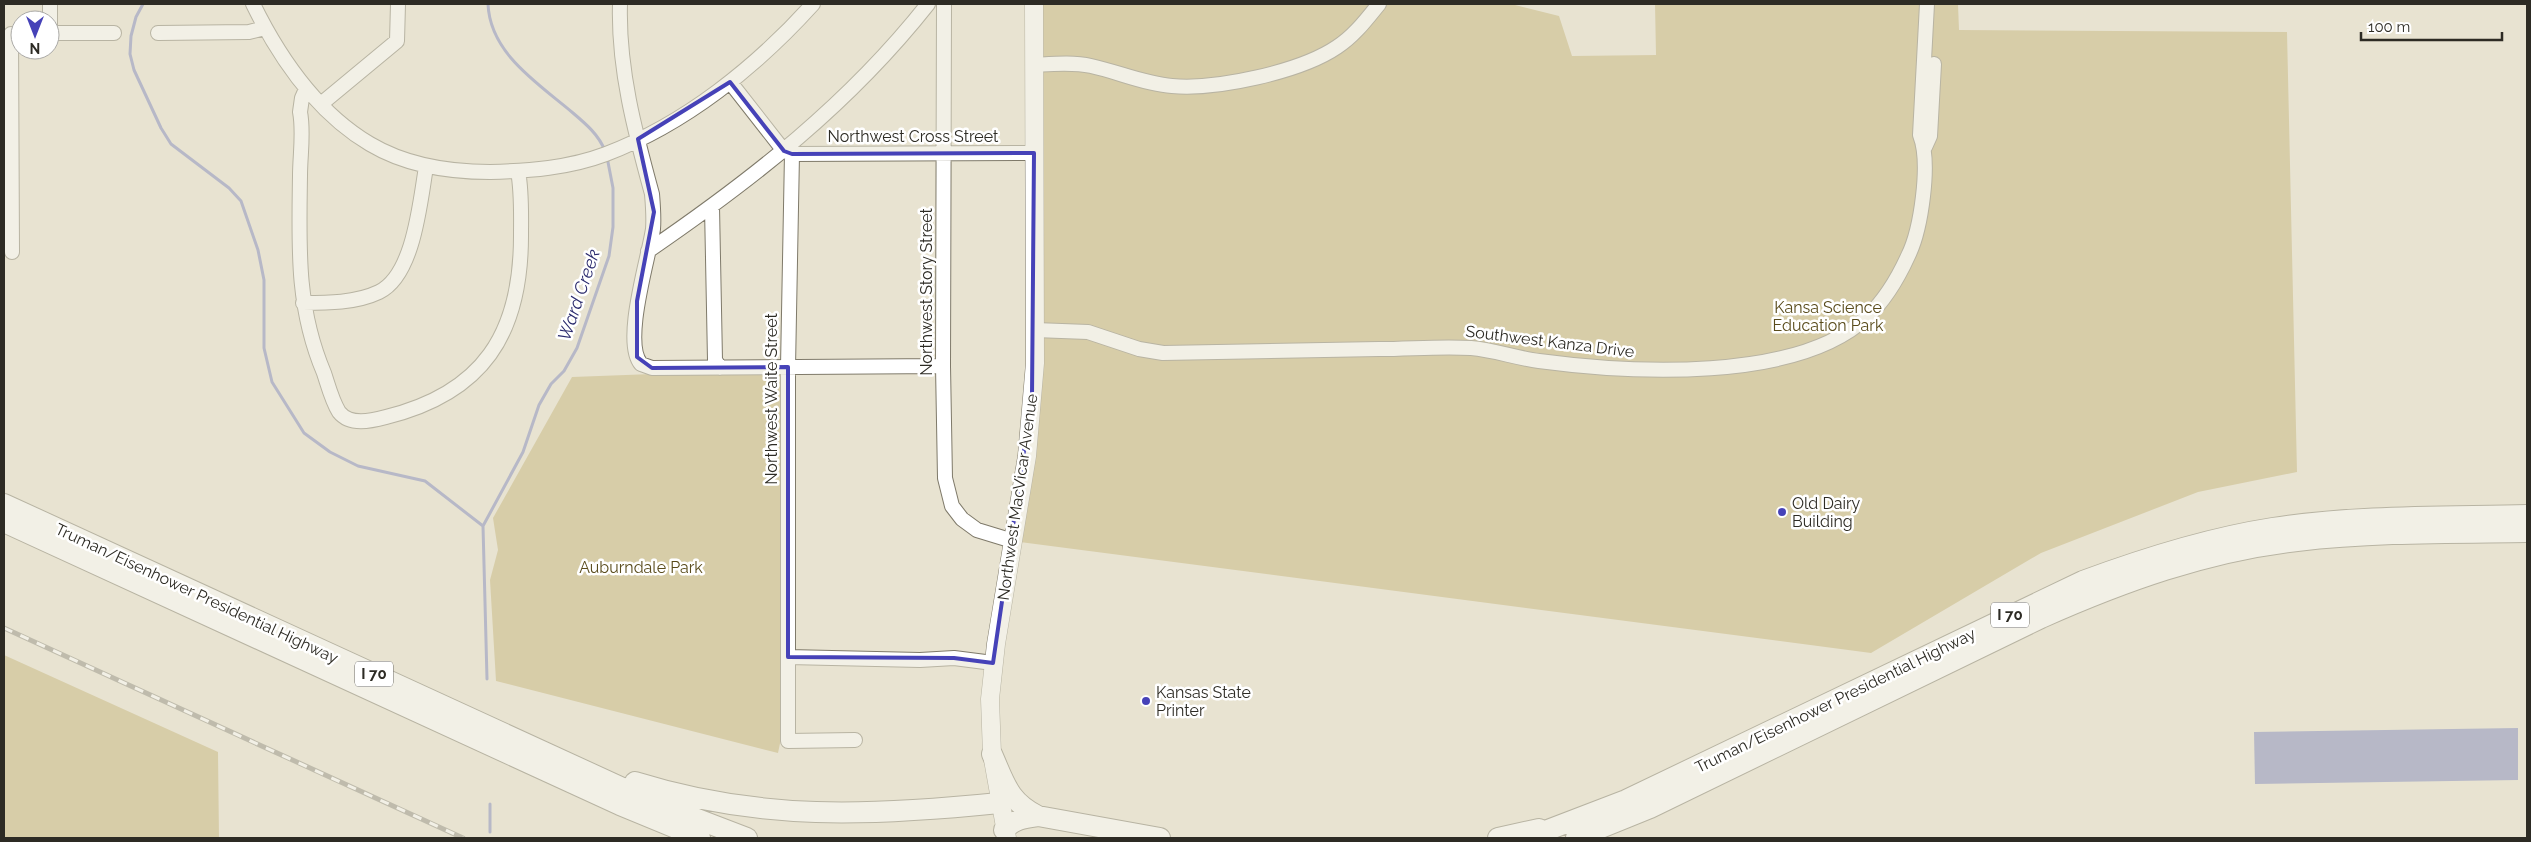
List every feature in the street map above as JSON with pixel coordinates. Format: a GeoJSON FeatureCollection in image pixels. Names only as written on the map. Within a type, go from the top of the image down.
{"type":"FeatureCollection","features":[{"type":"Feature","properties":{"kind":"highway","name":"Truman/Eisenhower Presidential Highway"},"geometry":{"type":"LineString","coordinates":[[4,504],[654,802],[747,838]]}},
{"type":"Feature","properties":{"kind":"highway","name":"Truman/Eisenhower Presidential Highway"},"geometry":{"type":"LineString","coordinates":[[1575,830],[1677,776],[2058,593],[2123,566],[2163,553],[2231,536],[2314,523],[2384,518],[2527,515]]}},
{"type":"Feature","properties":{"kind":"highway","name":"Truman/Eisenhower Presidential Highway"},"geometry":{"type":"LineString","coordinates":[[4,522],[628,809],[700,838]]}},
{"type":"Feature","properties":{"kind":"highway","name":"Truman/Eisenhower Presidential Highway"},"geometry":{"type":"LineString","coordinates":[[1527,838],[1575,830],[1650,808],[2041,618],[2124,583],[2213,557],[2295,541],[2354,536],[2527,532]]}},
{"type":"Feature","properties":{"kind":"highway"},"geometry":{"type":"LineString","coordinates":[[2422,534],[2527,540]]}},
{"type":"Feature","properties":{"kind":"highway"},"geometry":{"type":"LineString","coordinates":[[492,746],[554,784],[663,838]]}},
{"type":"Feature","properties":{"kind":"highway"},"geometry":{"type":"LineString","coordinates":[[539,750],[687,797],[758,809],[836,814],[999,803]]}},
{"type":"Feature","properties":{"kind":"highway"},"geometry":{"type":"LineString","coordinates":[[992,754],[1013,799],[1025,810],[1038,816],[1160,838]]}},
{"type":"Feature","properties":{"kind":"highway"},"geometry":{"type":"LineString","coordinates":[[1005,834],[1012,822],[1038,816]]}},
{"type":"Feature","properties":{"kind":"highway"},"geometry":{"type":"LineString","coordinates":[[1498,838],[1575,830]]}},
{"type":"Feature","properties":{"kind":"main road","name":"Northwest MacVicar Avenue"},"geometry":{"type":"LineString","coordinates":[[1005,834],[992,754],[990,713],[993,663],[1027,456],[1035,330],[1034,4]]}},
{"type":"Feature","properties":{"kind":"street"},"geometry":{"type":"LineString","coordinates":[[253,4],[265,28],[295,76],[321,104],[370,144],[398,157],[426,166],[451,171],[518,171],[584,160],[624,146],[687,111],[730,82],[782,36],[812,4]]}},
{"type":"Feature","properties":{"kind":"street"},"geometry":{"type":"LineString","coordinates":[[321,104],[397,41],[398,4]]}},
{"type":"Feature","properties":{"kind":"street"},"geometry":{"type":"LineString","coordinates":[[620,4],[622,57],[638,139],[652,194],[652,230],[636,312],[636,353],[641,364],[652,368],[943,366]]}},
{"type":"Feature","properties":{"kind":"street"},"geometry":{"type":"LineString","coordinates":[[648,251],[788,152],[882,60],[928,4]]}},
{"type":"Feature","properties":{"kind":"street","name":"Northwest Story Street"},"geometry":{"type":"LineString","coordinates":[[944,4],[943,366],[945,478],[952,506],[969,526],[1013,541]]}},
{"type":"Feature","properties":{"kind":"street"},"geometry":{"type":"LineString","coordinates":[[1034,65],[1089,65],[1138,80],[1172,86],[1209,86],[1264,75],[1322,56],[1352,36],[1379,4]]}},
{"type":"Feature","properties":{"kind":"street","name":"Southwest Kanza Drive"},"geometry":{"type":"LineString","coordinates":[[1925,147],[1920,135],[1927,4]]}},
{"type":"Feature","properties":{"kind":"street","name":"Southwest Kanza Drive"},"geometry":{"type":"LineString","coordinates":[[1035,330],[1088,332],[1139,349],[1164,353],[1472,348],[1537,361],[1607,369],[1671,370],[1708,368],[1757,362],[1811,351],[1850,330],[1867,318],[1883,300],[1904,266],[1916,241],[1920,216],[1925,147],[1930,136],[1936,4]]}},
{"type":"Feature","properties":{"kind":"street"},"geometry":{"type":"LineString","coordinates":[[158,33],[249,32],[265,28]]}},
{"type":"Feature","properties":{"kind":"street"},"geometry":{"type":"LineString","coordinates":[[60,34],[114,33]]}},
{"type":"Feature","properties":{"kind":"street"},"geometry":{"type":"LineString","coordinates":[[12,60],[12,252]]}},
{"type":"Feature","properties":{"kind":"street"},"geometry":{"type":"LineString","coordinates":[[730,82],[788,152]]}},
{"type":"Feature","properties":{"kind":"street"},"geometry":{"type":"LineString","coordinates":[[306,88],[300,103],[299,259],[303,303],[314,349],[340,412],[356,421],[405,413],[440,398],[474,374],[492,352],[508,319],[520,273],[521,206],[518,171]]}},
{"type":"Feature","properties":{"kind":"street","name":"Northwest Cross Street"},"geometry":{"type":"LineString","coordinates":[[788,152],[1034,153]]}},
{"type":"Feature","properties":{"kind":"street","name":"Northwest Waite Street"},"geometry":{"type":"LineString","coordinates":[[788,152],[788,740],[855,740]]}},
{"type":"Feature","properties":{"kind":"street"},"geometry":{"type":"LineString","coordinates":[[303,303],[367,297],[380,292],[397,277],[406,261],[426,166]]}},
{"type":"Feature","properties":{"kind":"street"},"geometry":{"type":"LineString","coordinates":[[712,207],[715,360],[720,368]]}},
{"type":"Feature","properties":{"kind":"street"},"geometry":{"type":"LineString","coordinates":[[788,657],[920,660],[954,658],[993,663]]}},
{"type":"Feature","properties":{"kind":"highlighted area"},"geometry":{"type":"Polygon","coordinates":[[[730,82],[784,151],[792,154],[1034,153],[1032,396],[993,663],[954,658],[788,657],[788,367],[652,368],[637,357],[637,301],[654,212],[638,139],[730,82]]]}},
{"type":"Feature","properties":{"kind":"green space","name":"Kansa Science Education Park"},"geometry":{"type":"Polygon","coordinates":[[[1035,4],[1511,4],[1559,16],[1572,56],[1656,55],[1655,4],[1958,4],[1959,30],[2287,32],[2297,472],[2198,492],[2041,553],[1871,653],[1013,541],[1035,330],[1035,4]]]}},
{"type":"Feature","properties":{"kind":"green space","name":"Auburndale Park"},"geometry":{"type":"Polygon","coordinates":[[[706,372],[781,373],[785,526],[784,724],[778,753],[496,681],[490,580],[498,550],[493,518],[572,377],[706,372]]]}},
{"type":"Feature","properties":{"kind":"green space"},"geometry":{"type":"Polygon","coordinates":[[[4,655],[218,752],[219,838],[4,838],[4,655]]]}},
{"type":"Feature","properties":{"kind":"water"},"geometry":{"type":"Polygon","coordinates":[[[2518,728],[2518,780],[2255,784],[2254,732],[2518,728]]]}},
{"type":"Feature","properties":{"kind":"waterway"},"geometry":{"type":"LineString","coordinates":[[143,4],[136,17],[131,36],[130,54],[134,70],[161,128],[171,144],[229,188],[241,201],[258,250],[264,280],[264,348],[272,382],[304,433],[330,452],[358,466],[425,481],[483,526]]}},
{"type":"Feature","properties":{"kind":"waterway","name":"Ward Creek"},"geometry":{"type":"LineString","coordinates":[[488,4],[491,22],[497,38],[507,53],[532,79],[587,126],[596,135],[605,151]]}},
{"type":"Feature","properties":{"kind":"waterway","name":"Ward Creek"},"geometry":{"type":"LineString","coordinates":[[487,679],[483,526],[523,452],[539,405],[551,384],[564,371],[577,348],[609,256],[613,227],[613,188],[607,157]]}},
{"type":"Feature","properties":{"kind":"waterway","name":"Ward Creek"},"geometry":{"type":"LineString","coordinates":[[490,804],[490,832]]}},
{"type":"Feature","properties":{"kind":"railway"},"geometry":{"type":"LineString","coordinates":[[4,628],[463,838]]}},
{"type":"Feature","properties":{"kind":"place","name":"Old Dairy Building"},"geometry":{"type":"Point","coordinates":[1782,512]}},
{"type":"Feature","properties":{"kind":"place","name":"Kansas State Printer"},"geometry":{"type":"Point","coordinates":[1146,701]}}]}
